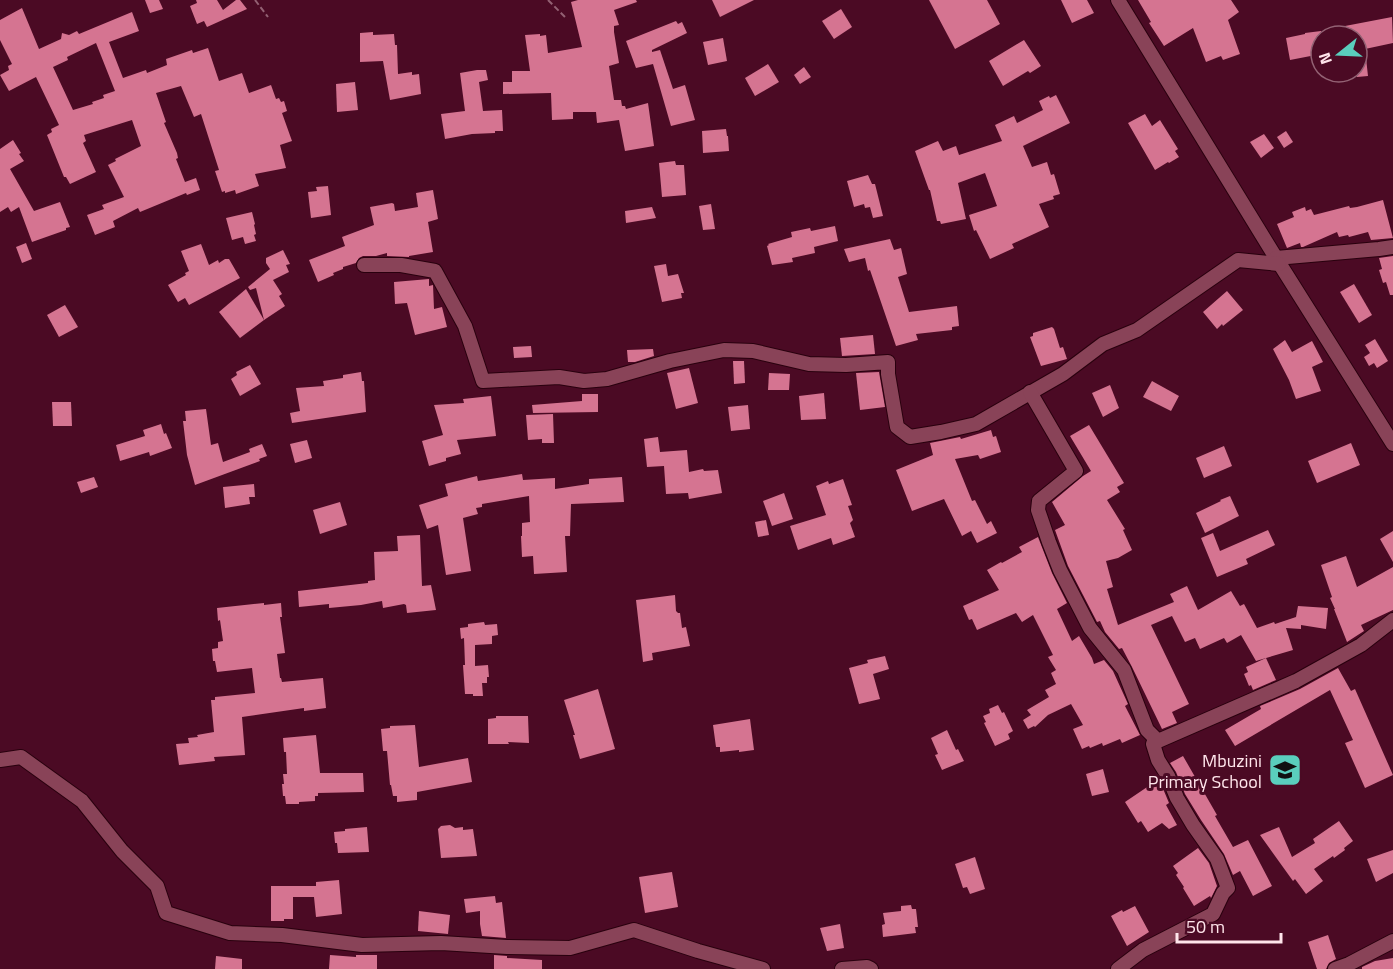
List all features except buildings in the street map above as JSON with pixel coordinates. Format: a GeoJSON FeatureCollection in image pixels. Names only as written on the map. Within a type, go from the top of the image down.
{"type":"FeatureCollection","features":[{"type":"Feature","properties":{"kind":"street"},"geometry":{"type":"LineString","coordinates":[[1118,0],[1393,444]]}},
{"type":"Feature","properties":{"kind":"street"},"geometry":{"type":"LineString","coordinates":[[363,265],[401,265],[435,271],[465,326],[483,381],[559,377],[584,381],[607,379],[670,361],[724,350],[753,351],[809,364],[846,365],[888,362],[897,427],[910,437],[976,424],[1063,374],[1103,344],[1137,330],[1238,260],[1278,261],[1393,247]]}},
{"type":"Feature","properties":{"kind":"street"},"geometry":{"type":"LineString","coordinates":[[1030,392],[1076,471],[1039,501],[1038,510],[1049,542],[1060,570],[1090,628],[1124,670],[1147,730],[1158,741],[1296,681],[1361,645],[1393,620]]}},
{"type":"Feature","properties":{"kind":"street"},"geometry":{"type":"LineString","coordinates":[[1118,969],[1143,950],[1213,914],[1228,888],[1217,859],[1193,825],[1158,760],[1153,744],[1155,739]]}},
{"type":"Feature","properties":{"kind":"street"},"geometry":{"type":"LineString","coordinates":[[0,760],[21,757],[82,801],[122,851],[157,886],[166,913],[230,933],[282,935],[362,945],[441,943],[570,948],[633,930],[763,969]]}},
{"type":"Feature","properties":{"kind":"street"},"geometry":{"type":"LineString","coordinates":[[1335,969],[1393,941]]}},
{"type":"Feature","properties":{"kind":"street"},"geometry":{"type":"LineString","coordinates":[[842,969],[867,967],[871,969]]}},
{"type":"Feature","properties":{"kind":"path"},"geometry":{"type":"LineString","coordinates":[[255,0],[268,17]]}},
{"type":"Feature","properties":{"kind":"path"},"geometry":{"type":"LineString","coordinates":[[548,0],[565,17]]}},
{"type":"Feature","properties":{"kind":"place","name":"Mbuzini Primary School"},"geometry":{"type":"Point","coordinates":[1285,770]}}]}
